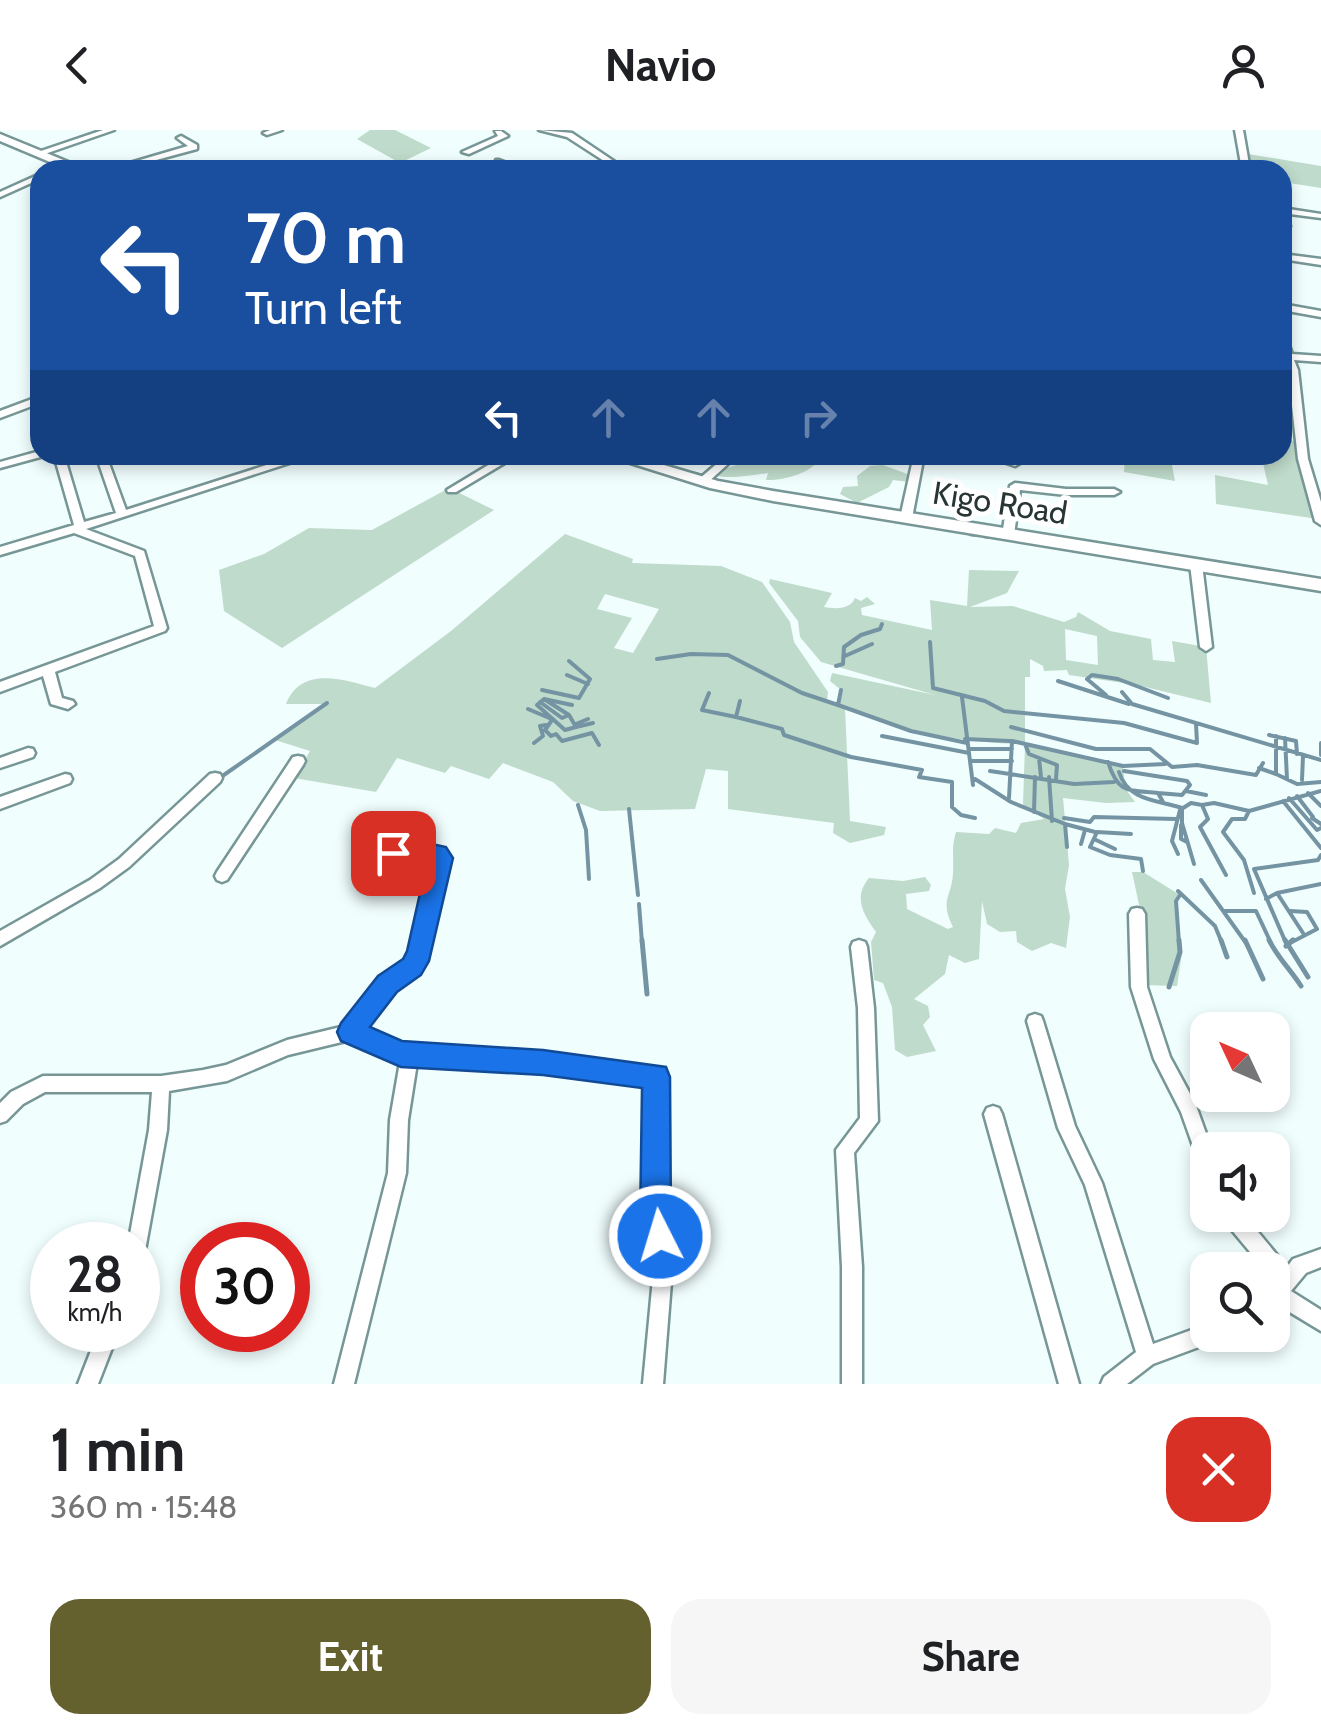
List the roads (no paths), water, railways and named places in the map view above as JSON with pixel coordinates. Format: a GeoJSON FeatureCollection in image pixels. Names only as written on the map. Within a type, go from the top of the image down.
{"type":"FeatureCollection","features":[{"type":"Feature","properties":{"kind":"street"},"geometry":{"type":"LineString","coordinates":[[39,153],[110,130]]}},
{"type":"Feature","properties":{"kind":"street"},"geometry":{"type":"LineString","coordinates":[[267,133],[278,130]]}},
{"type":"Feature","properties":{"kind":"street"},"geometry":{"type":"LineString","coordinates":[[496,132],[509,130]]}},
{"type":"Feature","properties":{"kind":"street"},"geometry":{"type":"LineString","coordinates":[[543,130],[570,135],[609,160]]}},
{"type":"Feature","properties":{"kind":"street"},"geometry":{"type":"LineString","coordinates":[[1239,130],[1244,160]]}},
{"type":"Feature","properties":{"kind":"street"},"geometry":{"type":"LineString","coordinates":[[466,152],[504,136],[496,132]]}},
{"type":"Feature","properties":{"kind":"street"},"geometry":{"type":"LineString","coordinates":[[0,137],[52,160]]}},
{"type":"Feature","properties":{"kind":"street"},"geometry":{"type":"LineString","coordinates":[[147,160],[194,147],[180,138]]}},
{"type":"Feature","properties":{"kind":"street"},"geometry":{"type":"LineString","coordinates":[[0,196],[30,181]]}},
{"type":"Feature","properties":{"kind":"street"},"geometry":{"type":"LineString","coordinates":[[1292,212],[1321,216]]}},
{"type":"Feature","properties":{"kind":"street"},"geometry":{"type":"LineString","coordinates":[[1292,258],[1321,262]]}},
{"type":"Feature","properties":{"kind":"street"},"geometry":{"type":"LineString","coordinates":[[1292,309],[1321,314]]}},
{"type":"Feature","properties":{"kind":"street"},"geometry":{"type":"LineString","coordinates":[[1292,356],[1321,359]]}},
{"type":"Feature","properties":{"kind":"street"},"geometry":{"type":"LineString","coordinates":[[1292,370],[1300,438],[1321,520]]}},
{"type":"Feature","properties":{"kind":"street"},"geometry":{"type":"LineString","coordinates":[[0,415],[30,403]]}},
{"type":"Feature","properties":{"kind":"street"},"geometry":{"type":"LineString","coordinates":[[1292,437],[1300,438]]}},
{"type":"Feature","properties":{"kind":"street"},"geometry":{"type":"LineString","coordinates":[[0,466],[30,457]]}},
{"type":"Feature","properties":{"kind":"street"},"geometry":{"type":"LineString","coordinates":[[61,465],[77,528]]}},
{"type":"Feature","properties":{"kind":"street"},"geometry":{"type":"LineString","coordinates":[[104,465],[122,515]]}},
{"type":"Feature","properties":{"kind":"street"},"geometry":{"type":"LineString","coordinates":[[0,551],[278,465]]}},
{"type":"Feature","properties":{"kind":"street"},"geometry":{"type":"LineString","coordinates":[[452,490],[496,465]]}},
{"type":"Feature","properties":{"kind":"street","name":"Kigo Road"},"geometry":{"type":"LineString","coordinates":[[658,465],[703,481],[906,518],[1321,585]]}},
{"type":"Feature","properties":{"kind":"street"},"geometry":{"type":"LineString","coordinates":[[703,481],[721,465]]}},
{"type":"Feature","properties":{"kind":"street"},"geometry":{"type":"LineString","coordinates":[[906,518],[917,465]]}},
{"type":"Feature","properties":{"kind":"street"},"geometry":{"type":"LineString","coordinates":[[1008,534],[1015,486],[1114,492]]}},
{"type":"Feature","properties":{"kind":"street"},"geometry":{"type":"LineString","coordinates":[[0,687],[162,627],[140,554],[77,528]]}},
{"type":"Feature","properties":{"kind":"street"},"geometry":{"type":"LineString","coordinates":[[1196,564],[1206,646]]}},
{"type":"Feature","properties":{"kind":"street"},"geometry":{"type":"LineString","coordinates":[[48,668],[56,701],[68,704]]}},
{"type":"Feature","properties":{"kind":"street"},"geometry":{"type":"LineString","coordinates":[[0,763],[28,752]]}},
{"type":"Feature","properties":{"kind":"street"},"geometry":{"type":"LineString","coordinates":[[222,876],[298,761]]}},
{"type":"Feature","properties":{"kind":"street"},"geometry":{"type":"LineString","coordinates":[[0,938],[110,874],[215,778]]}},
{"type":"Feature","properties":{"kind":"street"},"geometry":{"type":"LineString","coordinates":[[0,804],[65,779]]}},
{"type":"Feature","properties":{"kind":"street"},"geometry":{"type":"LineString","coordinates":[[0,1116],[17,1098],[43,1084],[161,1084],[227,1073],[287,1048],[350,1032],[388,984],[418,959],[440,858],[418,850],[368,856]]}},
{"type":"Feature","properties":{"kind":"street"},"geometry":{"type":"LineString","coordinates":[[1137,914],[1139,988],[1162,1059],[1197,1132]]}},
{"type":"Feature","properties":{"kind":"street"},"geometry":{"type":"LineString","coordinates":[[852,1384],[852,1267],[845,1150],[869,1118],[866,1008],[859,947]]}},
{"type":"Feature","properties":{"kind":"street"},"geometry":{"type":"LineString","coordinates":[[1035,1021],[1067,1128],[1094,1184],[1147,1356]]}},
{"type":"Feature","properties":{"kind":"street"},"geometry":{"type":"LineString","coordinates":[[350,1032],[410,1055],[543,1062],[656,1077],[656,1225],[664,1256],[653,1384]]}},
{"type":"Feature","properties":{"kind":"street"},"geometry":{"type":"LineString","coordinates":[[344,1384],[397,1173],[410,1055]]}},
{"type":"Feature","properties":{"kind":"street"},"geometry":{"type":"LineString","coordinates":[[141,1222],[158,1130],[161,1084]]}},
{"type":"Feature","properties":{"kind":"street"},"geometry":{"type":"LineString","coordinates":[[993,1114],[1069,1384]]}},
{"type":"Feature","properties":{"kind":"street"},"geometry":{"type":"LineString","coordinates":[[1290,1278],[1305,1262],[1321,1258]]}},
{"type":"Feature","properties":{"kind":"street"},"geometry":{"type":"LineString","coordinates":[[1290,1300],[1321,1322]]}},
{"type":"Feature","properties":{"kind":"street"},"geometry":{"type":"LineString","coordinates":[[1111,1384],[1147,1356],[1190,1340]]}},
{"type":"Feature","properties":{"kind":"street"},"geometry":{"type":"LineString","coordinates":[[88,1384],[100,1352]]}},
{"type":"Feature","properties":{"kind":"waterway"},"geometry":{"type":"LineString","coordinates":[[686,471],[706,476]]}},
{"type":"Feature","properties":{"kind":"waterway"},"geometry":{"type":"LineString","coordinates":[[740,485],[790,494]]}},
{"type":"Feature","properties":{"kind":"waterway"},"geometry":{"type":"LineString","coordinates":[[970,535],[979,536]]}},
{"type":"Feature","properties":{"kind":"waterway"},"geometry":{"type":"LineString","coordinates":[[984,537],[995,538]]}},
{"type":"Feature","properties":{"kind":"waterway"},"geometry":{"type":"LineString","coordinates":[[836,666],[843,664],[844,647],[861,635],[880,629],[882,624]]}},
{"type":"Feature","properties":{"kind":"waterway"},"geometry":{"type":"LineString","coordinates":[[930,642],[933,688],[985,701],[1004,711],[1124,723],[1197,743],[1196,724]]}},
{"type":"Feature","properties":{"kind":"waterway"},"geometry":{"type":"LineString","coordinates":[[845,656],[872,644]]}},
{"type":"Feature","properties":{"kind":"waterway"},"geometry":{"type":"LineString","coordinates":[[657,659],[691,654],[728,655],[802,693],[838,705]]}},
{"type":"Feature","properties":{"kind":"waterway"},"geometry":{"type":"LineString","coordinates":[[569,661],[590,679],[587,684]]}},
{"type":"Feature","properties":{"kind":"waterway"},"geometry":{"type":"LineString","coordinates":[[567,675],[587,684]]}},
{"type":"Feature","properties":{"kind":"waterway"},"geometry":{"type":"LineString","coordinates":[[1106,695],[1087,679],[1092,675],[1118,679],[1168,698]]}},
{"type":"Feature","properties":{"kind":"waterway"},"geometry":{"type":"LineString","coordinates":[[1058,681],[1129,704]]}},
{"type":"Feature","properties":{"kind":"waterway"},"geometry":{"type":"LineString","coordinates":[[542,690],[579,698],[587,684]]}},
{"type":"Feature","properties":{"kind":"waterway"},"geometry":{"type":"LineString","coordinates":[[838,705],[841,690]]}},
{"type":"Feature","properties":{"kind":"waterway"},"geometry":{"type":"LineString","coordinates":[[1122,692],[1132,704],[1276,747]]}},
{"type":"Feature","properties":{"kind":"waterway"},"geometry":{"type":"LineString","coordinates":[[709,693],[702,710],[736,717]]}},
{"type":"Feature","properties":{"kind":"waterway"},"geometry":{"type":"LineString","coordinates":[[962,697],[967,739]]}},
{"type":"Feature","properties":{"kind":"waterway"},"geometry":{"type":"LineString","coordinates":[[540,702],[544,699]]}},
{"type":"Feature","properties":{"kind":"waterway"},"geometry":{"type":"LineString","coordinates":[[544,699],[572,705]]}},
{"type":"Feature","properties":{"kind":"waterway"},"geometry":{"type":"LineString","coordinates":[[544,699],[569,715]]}},
{"type":"Feature","properties":{"kind":"waterway"},"geometry":{"type":"LineString","coordinates":[[736,717],[740,701]]}},
{"type":"Feature","properties":{"kind":"waterway"},"geometry":{"type":"LineString","coordinates":[[540,702],[562,718],[569,715]]}},
{"type":"Feature","properties":{"kind":"waterway"},"geometry":{"type":"LineString","coordinates":[[540,702],[537,705],[554,720]]}},
{"type":"Feature","properties":{"kind":"waterway"},"geometry":{"type":"LineString","coordinates":[[221,777],[327,703]]}},
{"type":"Feature","properties":{"kind":"waterway"},"geometry":{"type":"LineString","coordinates":[[838,705],[911,731],[967,743]]}},
{"type":"Feature","properties":{"kind":"waterway"},"geometry":{"type":"LineString","coordinates":[[528,709],[554,720]]}},
{"type":"Feature","properties":{"kind":"waterway"},"geometry":{"type":"LineString","coordinates":[[569,715],[576,727]]}},
{"type":"Feature","properties":{"kind":"waterway"},"geometry":{"type":"LineString","coordinates":[[736,717],[782,729],[784,735],[851,757],[922,770],[919,777],[952,782],[952,807],[961,815],[975,818]]}},
{"type":"Feature","properties":{"kind":"waterway"},"geometry":{"type":"LineString","coordinates":[[576,724],[588,719]]}},
{"type":"Feature","properties":{"kind":"waterway"},"geometry":{"type":"LineString","coordinates":[[552,720],[545,730],[551,736],[556,734],[562,741],[592,733],[599,745]]}},
{"type":"Feature","properties":{"kind":"waterway"},"geometry":{"type":"LineString","coordinates":[[554,720],[565,730],[576,727]]}},
{"type":"Feature","properties":{"kind":"waterway"},"geometry":{"type":"LineString","coordinates":[[576,727],[593,723]]}},
{"type":"Feature","properties":{"kind":"waterway"},"geometry":{"type":"LineString","coordinates":[[534,743],[543,736],[540,726],[546,725]]}},
{"type":"Feature","properties":{"kind":"waterway"},"geometry":{"type":"LineString","coordinates":[[1011,727],[1096,749],[1150,749],[1172,767],[1197,765],[1256,775],[1260,768]]}},
{"type":"Feature","properties":{"kind":"waterway"},"geometry":{"type":"LineString","coordinates":[[1269,735],[1276,737]]}},
{"type":"Feature","properties":{"kind":"waterway"},"geometry":{"type":"LineString","coordinates":[[882,736],[969,753]]}},
{"type":"Feature","properties":{"kind":"waterway"},"geometry":{"type":"LineString","coordinates":[[1276,737],[1285,739]]}},
{"type":"Feature","properties":{"kind":"waterway"},"geometry":{"type":"LineString","coordinates":[[1276,737],[1276,747]]}},
{"type":"Feature","properties":{"kind":"waterway"},"geometry":{"type":"LineString","coordinates":[[967,739],[1010,741]]}},
{"type":"Feature","properties":{"kind":"waterway"},"geometry":{"type":"LineString","coordinates":[[967,739],[969,753]]}},
{"type":"Feature","properties":{"kind":"waterway"},"geometry":{"type":"LineString","coordinates":[[1285,739],[1296,741],[1297,753]]}},
{"type":"Feature","properties":{"kind":"waterway"},"geometry":{"type":"LineString","coordinates":[[1285,739],[1286,749]]}},
{"type":"Feature","properties":{"kind":"waterway"},"geometry":{"type":"LineString","coordinates":[[1012,749],[1012,741],[1108,763]]}},
{"type":"Feature","properties":{"kind":"waterway"},"geometry":{"type":"LineString","coordinates":[[1321,743],[1321,755]]}},
{"type":"Feature","properties":{"kind":"waterway"},"geometry":{"type":"LineString","coordinates":[[1025,744],[1029,754],[1057,765],[1056,779]]}},
{"type":"Feature","properties":{"kind":"waterway"},"geometry":{"type":"LineString","coordinates":[[1276,747],[1286,749]]}},
{"type":"Feature","properties":{"kind":"waterway"},"geometry":{"type":"LineString","coordinates":[[1276,747],[1276,774]]}},
{"type":"Feature","properties":{"kind":"waterway"},"geometry":{"type":"LineString","coordinates":[[970,749],[1012,749]]}},
{"type":"Feature","properties":{"kind":"waterway"},"geometry":{"type":"LineString","coordinates":[[1011,761],[1012,749]]}},
{"type":"Feature","properties":{"kind":"waterway"},"geometry":{"type":"LineString","coordinates":[[1286,749],[1297,753]]}},
{"type":"Feature","properties":{"kind":"waterway"},"geometry":{"type":"LineString","coordinates":[[1286,749],[1287,779]]}},
{"type":"Feature","properties":{"kind":"waterway"},"geometry":{"type":"LineString","coordinates":[[969,753],[973,785]]}},
{"type":"Feature","properties":{"kind":"waterway"},"geometry":{"type":"LineString","coordinates":[[1297,753],[1321,760]]}},
{"type":"Feature","properties":{"kind":"waterway"},"geometry":{"type":"LineString","coordinates":[[1302,780],[1303,756]]}},
{"type":"Feature","properties":{"kind":"waterway"},"geometry":{"type":"LineString","coordinates":[[1039,758],[1041,777]]}},
{"type":"Feature","properties":{"kind":"waterway"},"geometry":{"type":"LineString","coordinates":[[972,761],[1011,761]]}},
{"type":"Feature","properties":{"kind":"waterway"},"geometry":{"type":"LineString","coordinates":[[1010,774],[1011,761]]}},
{"type":"Feature","properties":{"kind":"waterway"},"geometry":{"type":"LineString","coordinates":[[1108,763],[1165,764]]}},
{"type":"Feature","properties":{"kind":"waterway"},"geometry":{"type":"LineString","coordinates":[[1108,763],[1116,780],[1129,789]]}},
{"type":"Feature","properties":{"kind":"waterway"},"geometry":{"type":"LineString","coordinates":[[1260,768],[1263,763]]}},
{"type":"Feature","properties":{"kind":"waterway"},"geometry":{"type":"LineString","coordinates":[[1260,768],[1276,774]]}},
{"type":"Feature","properties":{"kind":"waterway"},"geometry":{"type":"LineString","coordinates":[[990,771],[1010,774]]}},
{"type":"Feature","properties":{"kind":"waterway"},"geometry":{"type":"LineString","coordinates":[[1124,771],[1187,781],[1190,785],[1182,795],[1158,793]]}},
{"type":"Feature","properties":{"kind":"waterway"},"geometry":{"type":"LineString","coordinates":[[1119,772],[1129,789]]}},
{"type":"Feature","properties":{"kind":"waterway"},"geometry":{"type":"LineString","coordinates":[[1009,798],[1010,774]]}},
{"type":"Feature","properties":{"kind":"waterway"},"geometry":{"type":"LineString","coordinates":[[1010,774],[1035,778]]}},
{"type":"Feature","properties":{"kind":"waterway"},"geometry":{"type":"LineString","coordinates":[[1276,774],[1297,784],[1321,782]]}},
{"type":"Feature","properties":{"kind":"waterway"},"geometry":{"type":"LineString","coordinates":[[1034,811],[1035,778]]}},
{"type":"Feature","properties":{"kind":"waterway"},"geometry":{"type":"LineString","coordinates":[[1035,778],[1049,780]]}},
{"type":"Feature","properties":{"kind":"waterway"},"geometry":{"type":"LineString","coordinates":[[975,779],[1034,811]]}},
{"type":"Feature","properties":{"kind":"waterway"},"geometry":{"type":"LineString","coordinates":[[1049,780],[1074,784],[1114,782]]}},
{"type":"Feature","properties":{"kind":"waterway"},"geometry":{"type":"LineString","coordinates":[[1049,780],[1052,819]]}},
{"type":"Feature","properties":{"kind":"waterway"},"geometry":{"type":"LineString","coordinates":[[1129,789],[1158,793]]}},
{"type":"Feature","properties":{"kind":"waterway"},"geometry":{"type":"LineString","coordinates":[[1129,789],[1182,809]]}},
{"type":"Feature","properties":{"kind":"waterway"},"geometry":{"type":"LineString","coordinates":[[1186,791],[1206,795]]}},
{"type":"Feature","properties":{"kind":"waterway"},"geometry":{"type":"LineString","coordinates":[[1309,794],[1321,791]]}},
{"type":"Feature","properties":{"kind":"waterway"},"geometry":{"type":"LineString","coordinates":[[1158,793],[1163,802]]}},
{"type":"Feature","properties":{"kind":"waterway"},"geometry":{"type":"LineString","coordinates":[[1298,797],[1309,794]]}},
{"type":"Feature","properties":{"kind":"waterway"},"geometry":{"type":"LineString","coordinates":[[1309,794],[1321,806]]}},
{"type":"Feature","properties":{"kind":"waterway"},"geometry":{"type":"LineString","coordinates":[[1290,800],[1298,797]]}},
{"type":"Feature","properties":{"kind":"waterway"},"geometry":{"type":"LineString","coordinates":[[1298,797],[1313,817]]}},
{"type":"Feature","properties":{"kind":"waterway"},"geometry":{"type":"LineString","coordinates":[[1283,801],[1290,800]]}},
{"type":"Feature","properties":{"kind":"waterway"},"geometry":{"type":"LineString","coordinates":[[1290,800],[1317,830],[1321,828]]}},
{"type":"Feature","properties":{"kind":"waterway"},"geometry":{"type":"LineString","coordinates":[[1249,811],[1283,801]]}},
{"type":"Feature","properties":{"kind":"waterway"},"geometry":{"type":"LineString","coordinates":[[1283,801],[1321,848]]}},
{"type":"Feature","properties":{"kind":"waterway"},"geometry":{"type":"LineString","coordinates":[[1182,809],[1191,803],[1202,805]]}},
{"type":"Feature","properties":{"kind":"waterway"},"geometry":{"type":"LineString","coordinates":[[1202,805],[1214,803],[1249,811]]}},
{"type":"Feature","properties":{"kind":"waterway"},"geometry":{"type":"LineString","coordinates":[[578,805],[586,830],[589,879]]}},
{"type":"Feature","properties":{"kind":"waterway"},"geometry":{"type":"LineString","coordinates":[[1202,805],[1208,819],[1200,827],[1226,875]]}},
{"type":"Feature","properties":{"kind":"waterway"},"geometry":{"type":"LineString","coordinates":[[629,809],[638,895]]}},
{"type":"Feature","properties":{"kind":"waterway"},"geometry":{"type":"LineString","coordinates":[[1178,854],[1172,841],[1182,809]]}},
{"type":"Feature","properties":{"kind":"waterway"},"geometry":{"type":"LineString","coordinates":[[1182,809],[1182,823],[1194,864]]}},
{"type":"Feature","properties":{"kind":"waterway"},"geometry":{"type":"LineString","coordinates":[[1034,811],[1052,819]]}},
{"type":"Feature","properties":{"kind":"waterway"},"geometry":{"type":"LineString","coordinates":[[1249,811],[1245,819],[1232,819],[1223,832],[1244,860],[1254,893]]}},
{"type":"Feature","properties":{"kind":"waterway"},"geometry":{"type":"LineString","coordinates":[[1064,818],[1090,822],[1094,817],[1176,819]]}},
{"type":"Feature","properties":{"kind":"waterway"},"geometry":{"type":"LineString","coordinates":[[1312,818],[1321,824]]}},
{"type":"Feature","properties":{"kind":"waterway"},"geometry":{"type":"LineString","coordinates":[[1052,819],[1065,824]]}},
{"type":"Feature","properties":{"kind":"waterway"},"geometry":{"type":"LineString","coordinates":[[1065,824],[1095,832]]}},
{"type":"Feature","properties":{"kind":"waterway"},"geometry":{"type":"LineString","coordinates":[[1065,824],[1067,847]]}},
{"type":"Feature","properties":{"kind":"waterway"},"geometry":{"type":"LineString","coordinates":[[1181,825],[1181,839],[1187,842]]}},
{"type":"Feature","properties":{"kind":"waterway"},"geometry":{"type":"LineString","coordinates":[[1081,844],[1085,830]]}},
{"type":"Feature","properties":{"kind":"waterway"},"geometry":{"type":"LineString","coordinates":[[1131,834],[1097,832],[1090,847],[1110,855],[1141,859],[1143,871]]}},
{"type":"Feature","properties":{"kind":"waterway"},"geometry":{"type":"LineString","coordinates":[[1094,839],[1115,849]]}},
{"type":"Feature","properties":{"kind":"waterway"},"geometry":{"type":"LineString","coordinates":[[1267,899],[1254,869],[1318,860],[1321,855]]}},
{"type":"Feature","properties":{"kind":"waterway"},"geometry":{"type":"LineString","coordinates":[[1201,880],[1223,911]]}},
{"type":"Feature","properties":{"kind":"waterway"},"geometry":{"type":"LineString","coordinates":[[1277,893],[1321,884]]}},
{"type":"Feature","properties":{"kind":"waterway"},"geometry":{"type":"LineString","coordinates":[[1178,891],[1215,926],[1222,943]]}},
{"type":"Feature","properties":{"kind":"waterway"},"geometry":{"type":"LineString","coordinates":[[1267,899],[1277,893]]}},
{"type":"Feature","properties":{"kind":"waterway"},"geometry":{"type":"LineString","coordinates":[[1277,893],[1303,933]]}},
{"type":"Feature","properties":{"kind":"waterway"},"geometry":{"type":"LineString","coordinates":[[1179,943],[1176,901],[1180,895]]}},
{"type":"Feature","properties":{"kind":"waterway"},"geometry":{"type":"LineString","coordinates":[[1267,899],[1286,943]]}},
{"type":"Feature","properties":{"kind":"waterway"},"geometry":{"type":"LineString","coordinates":[[639,904],[642,943]]}},
{"type":"Feature","properties":{"kind":"waterway"},"geometry":{"type":"LineString","coordinates":[[1223,911],[1256,911],[1271,943]]}},
{"type":"Feature","properties":{"kind":"waterway"},"geometry":{"type":"LineString","coordinates":[[1223,911],[1246,943]]}},
{"type":"Feature","properties":{"kind":"waterway"},"geometry":{"type":"LineString","coordinates":[[1290,911],[1307,912],[1317,929],[1290,943]]}},
{"type":"Feature","properties":{"kind":"waterway"},"geometry":{"type":"LineString","coordinates":[[642,940],[647,994]]}},
{"type":"Feature","properties":{"kind":"waterway"},"geometry":{"type":"LineString","coordinates":[[1169,987],[1180,952],[1179,940]]}},
{"type":"Feature","properties":{"kind":"waterway"},"geometry":{"type":"LineString","coordinates":[[1221,940],[1227,957]]}},
{"type":"Feature","properties":{"kind":"waterway"},"geometry":{"type":"LineString","coordinates":[[1245,940],[1263,979]]}},
{"type":"Feature","properties":{"kind":"waterway"},"geometry":{"type":"LineString","coordinates":[[1269,940],[1301,986]]}},
{"type":"Feature","properties":{"kind":"waterway"},"geometry":{"type":"LineString","coordinates":[[1285,940],[1288,944]]}},
{"type":"Feature","properties":{"kind":"waterway"},"geometry":{"type":"LineString","coordinates":[[1288,944],[1293,940]]}},
{"type":"Feature","properties":{"kind":"waterway"},"geometry":{"type":"LineString","coordinates":[[1288,944],[1308,977]]}}]}
